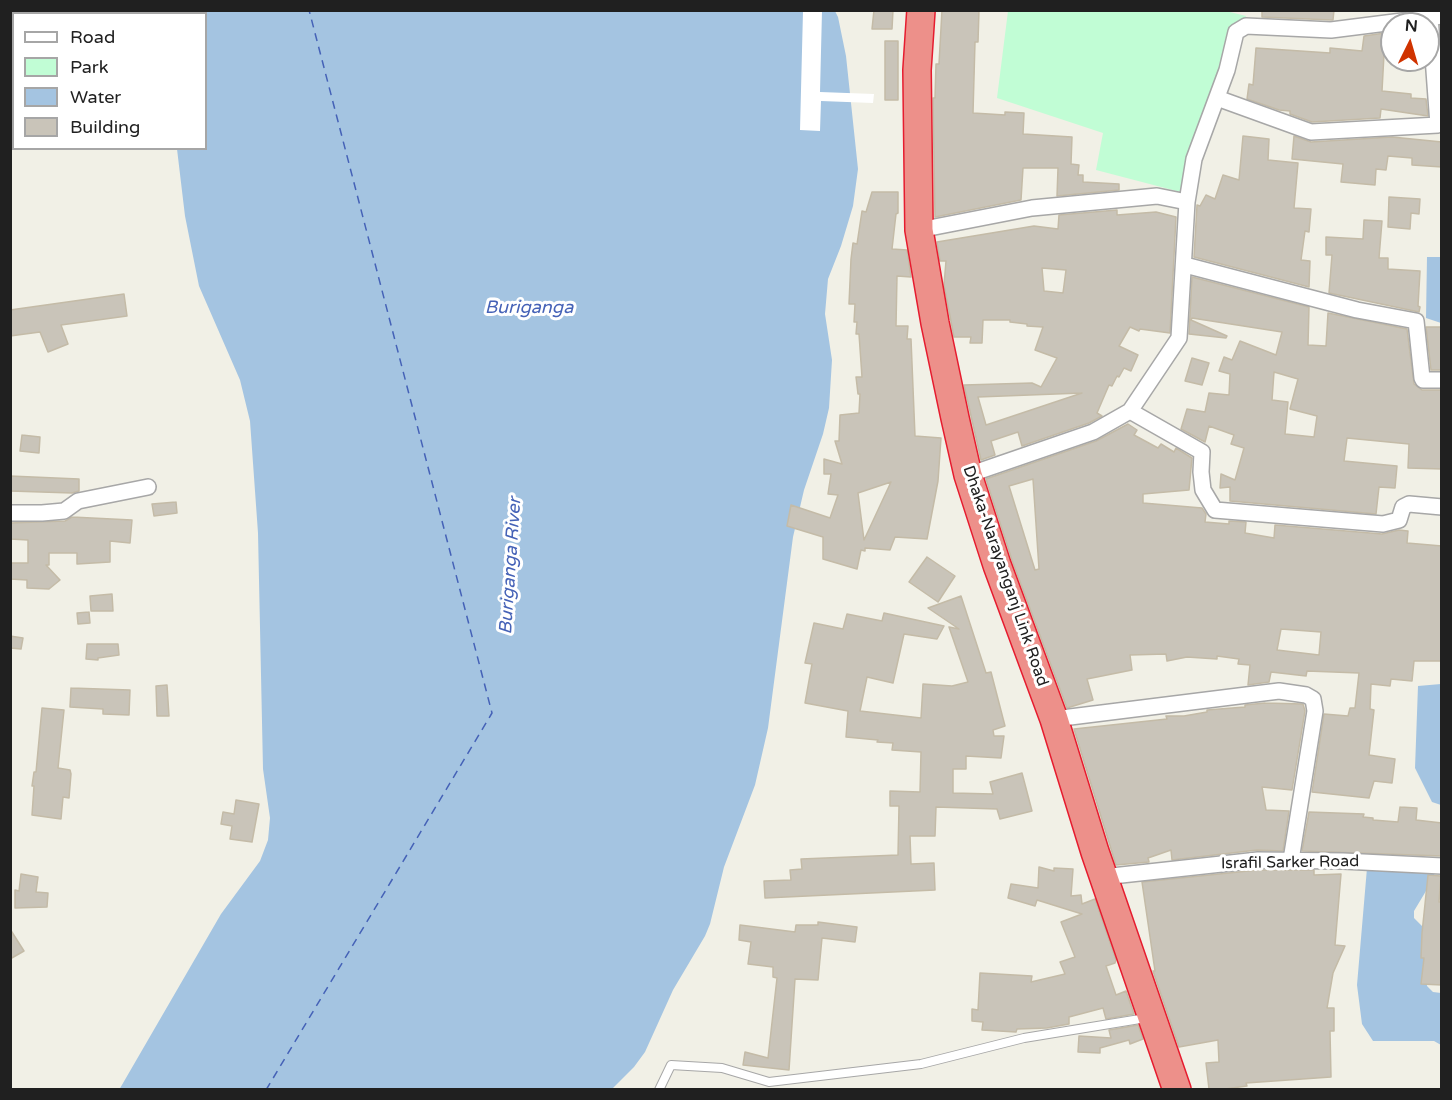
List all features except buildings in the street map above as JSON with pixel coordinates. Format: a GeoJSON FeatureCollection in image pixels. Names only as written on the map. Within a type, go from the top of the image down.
{"type":"FeatureCollection","features":[{"type":"Feature","properties":{"kind":"highway","name":"Dhaka-Narayanganj Link Road"},"geometry":{"type":"LineString","coordinates":[[921,10],[917,70],[919,230],[934,323],[968,475],[997,565],[1054,719],[1103,877],[1177,1089]]}},
{"type":"Feature","properties":{"kind":"street"},"geometry":{"type":"LineString","coordinates":[[968,475],[1093,432],[1130,411],[1179,338],[1187,202],[1194,159],[1227,70],[1236,32],[1246,26],[1332,30],[1380,24]]}},
{"type":"Feature","properties":{"kind":"street"},"geometry":{"type":"LineString","coordinates":[[1217,98],[1311,132],[1438,126],[1437,72]]}},
{"type":"Feature","properties":{"kind":"street"},"geometry":{"type":"LineString","coordinates":[[919,230],[1032,208],[1157,196],[1187,202]]}},
{"type":"Feature","properties":{"kind":"street"},"geometry":{"type":"LineString","coordinates":[[1185,265],[1357,310],[1416,321],[1422,378],[1442,380]]}},
{"type":"Feature","properties":{"kind":"street"},"geometry":{"type":"LineString","coordinates":[[1130,411],[1202,452],[1203,490],[1215,510],[1383,524],[1399,520],[1403,507],[1409,504],[1442,507]]}},
{"type":"Feature","properties":{"kind":"street"},"geometry":{"type":"LineString","coordinates":[[10,513],[64,511],[78,501],[148,487]]}},
{"type":"Feature","properties":{"kind":"street"},"geometry":{"type":"LineString","coordinates":[[1054,719],[1279,691],[1305,695],[1312,699],[1315,711],[1291,860]]}},
{"type":"Feature","properties":{"kind":"street","name":"Israfil Sarker Road"},"geometry":{"type":"LineString","coordinates":[[1103,877],[1223,863],[1291,860],[1442,866]]}},
{"type":"Feature","properties":{"kind":"lane"},"geometry":{"type":"LineString","coordinates":[[659,1089],[671,1065],[722,1068],[768,1086],[921,1065],[1024,1038],[1153,1017]]}},
{"type":"Feature","properties":{"kind":"green space"},"geometry":{"type":"Polygon","coordinates":[[[1222,10],[1246,16],[1188,194],[1096,170],[1103,133],[997,98],[1008,11],[1222,10]]]}},
{"type":"Feature","properties":{"kind":"water","name":"Buriganga"},"geometry":{"type":"Polygon","coordinates":[[[835,11],[838,17],[846,56],[858,169],[853,206],[828,279],[825,314],[832,360],[829,408],[823,434],[804,490],[793,537],[768,728],[755,785],[724,867],[705,936],[673,990],[645,1052],[612,1089],[119,1090],[221,914],[260,861],[268,840],[270,818],[263,769],[258,533],[250,421],[240,380],[199,286],[185,216],[177,150],[207,150],[207,12],[143,12],[835,11]]]}},
{"type":"Feature","properties":{"kind":"water"},"geometry":{"type":"Polygon","coordinates":[[[1427,257],[1441,257],[1441,323],[1426,318],[1427,257]]]}},
{"type":"Feature","properties":{"kind":"water"},"geometry":{"type":"Polygon","coordinates":[[[1442,684],[1441,805],[1432,802],[1415,768],[1418,686],[1442,684]]]}},
{"type":"Feature","properties":{"kind":"water"},"geometry":{"type":"Polygon","coordinates":[[[1367,868],[1432,869],[1435,876],[1414,911],[1414,918],[1423,927],[1427,986],[1433,992],[1441,993],[1441,1045],[1434,1041],[1373,1041],[1362,1024],[1357,985],[1367,868]]]}},
{"type":"Feature","properties":{"kind":"pier"},"geometry":{"type":"Polygon","coordinates":[[[803,11],[822,11],[820,92],[874,94],[873,103],[821,101],[820,131],[800,130],[803,11]]]}},
{"type":"Feature","properties":{"kind":"ferry route"},"geometry":{"type":"LineString","coordinates":[[266,1090],[492,713],[309,10]]}},
{"type":"Feature","properties":{"kind":"water label","name":"Buriganga River"},"geometry":{"type":"Point","coordinates":[511,566]}}]}
